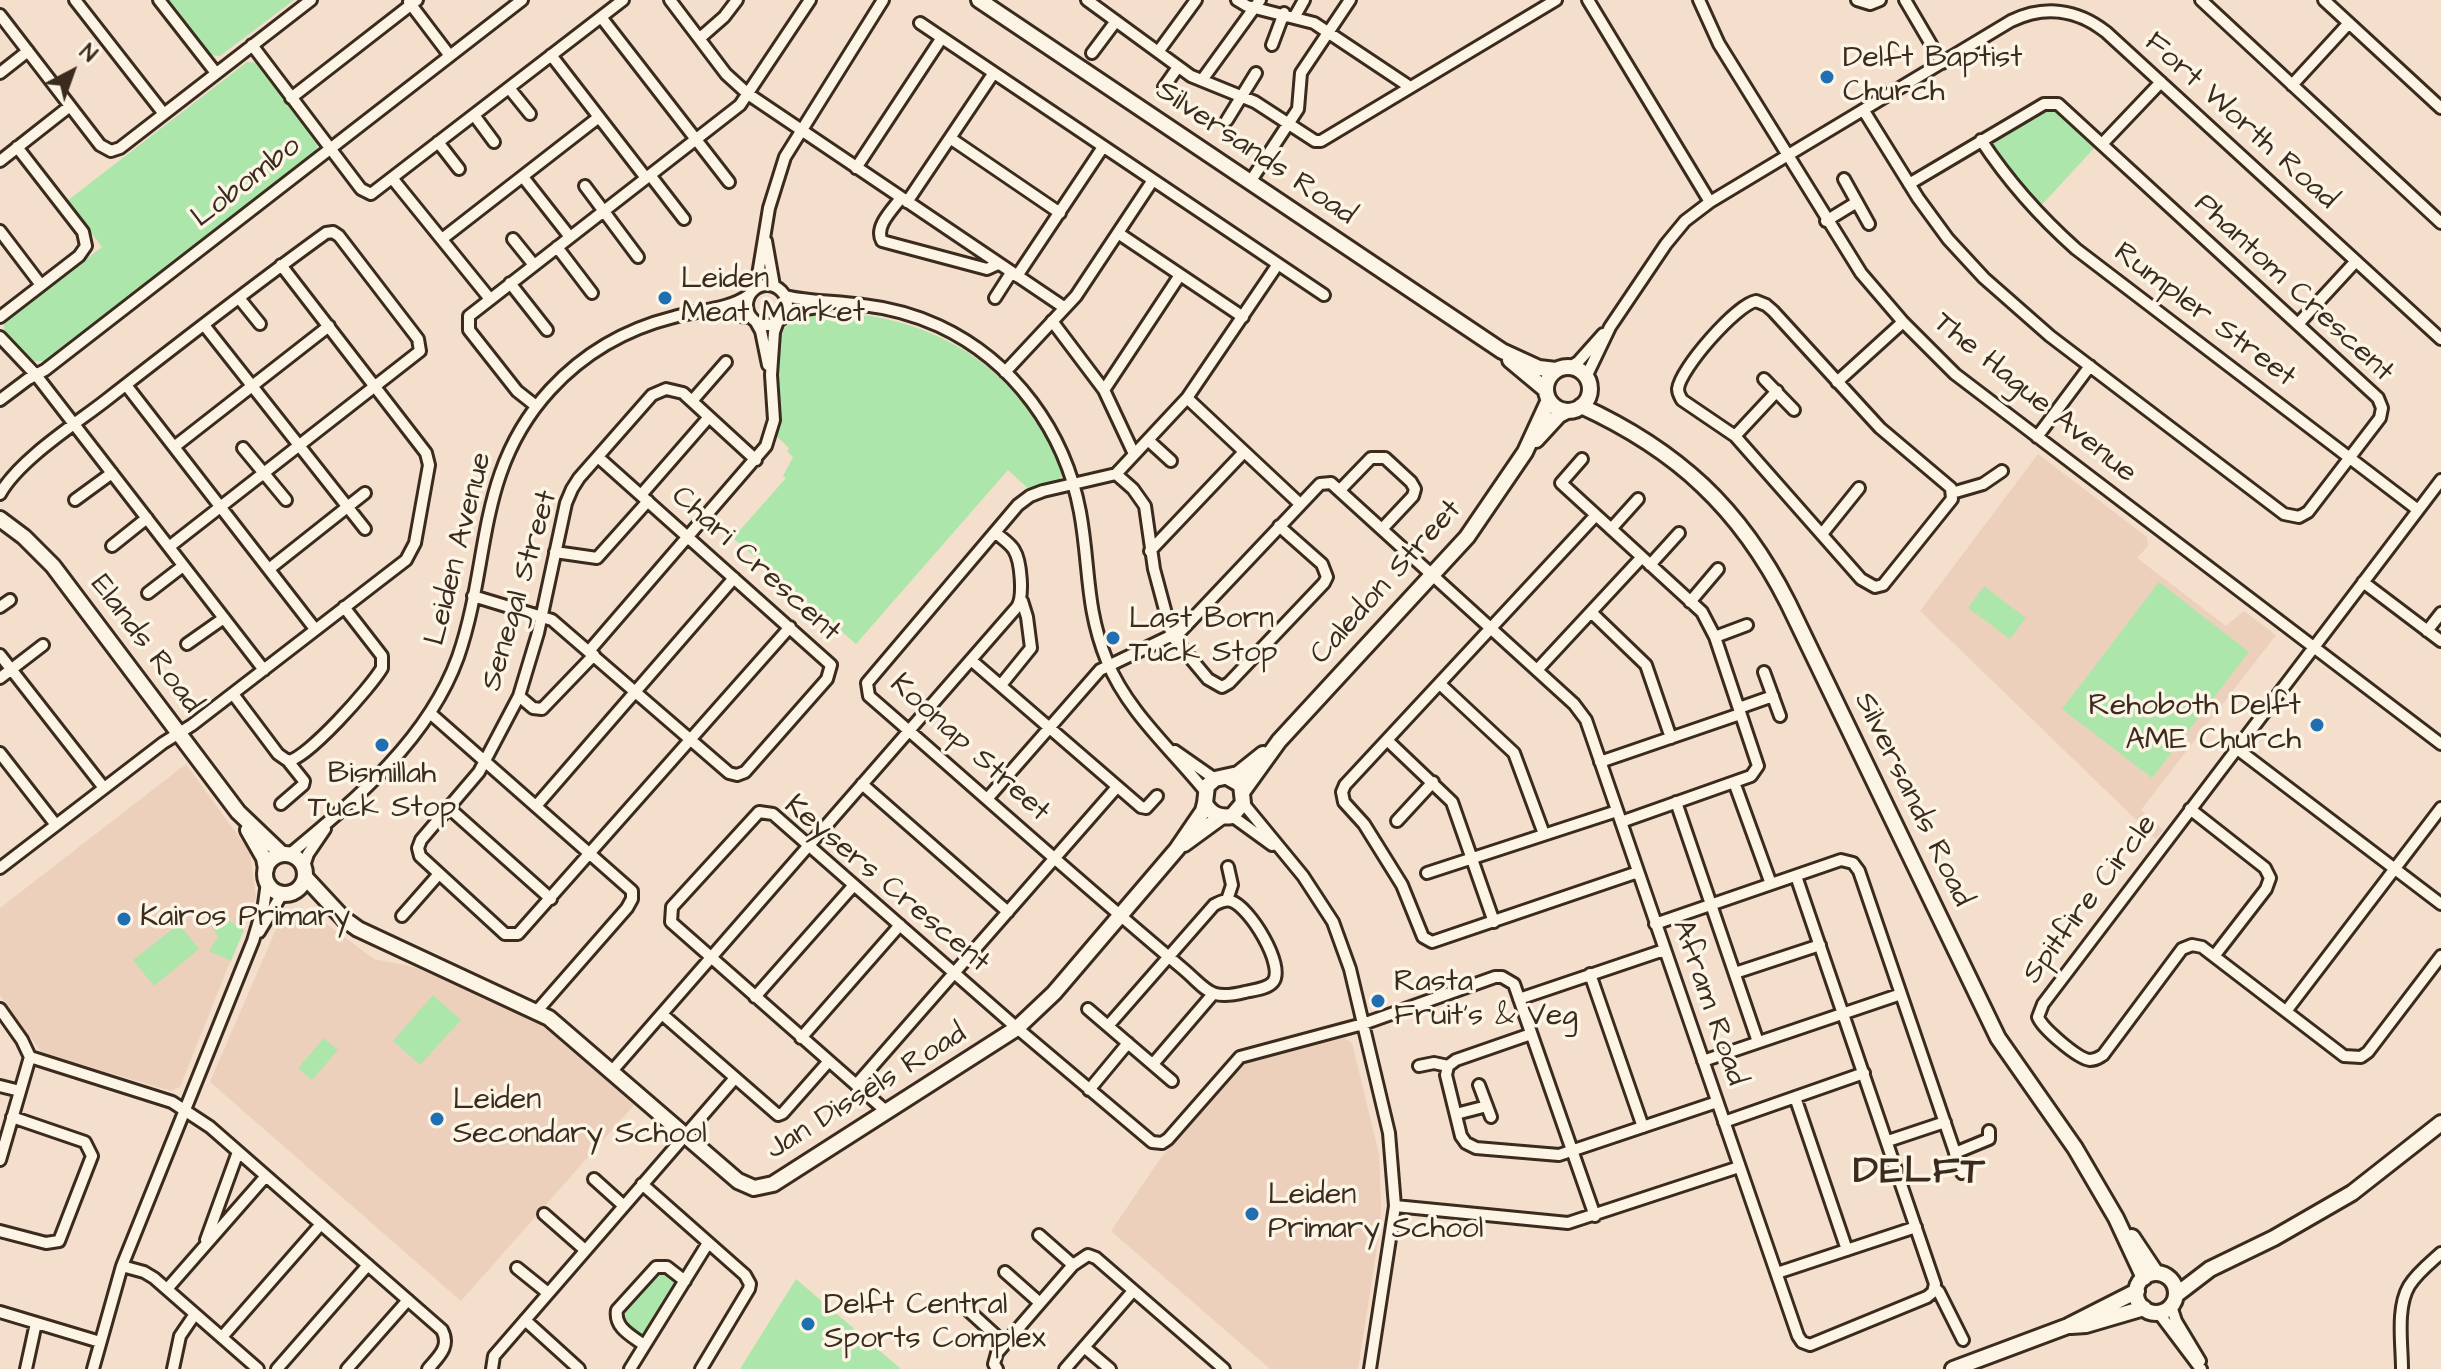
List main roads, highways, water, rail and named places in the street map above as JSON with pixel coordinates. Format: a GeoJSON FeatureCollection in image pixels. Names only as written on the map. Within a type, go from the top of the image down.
{"type":"FeatureCollection","features":[{"type":"Feature","properties":{"kind":"place","name":"Delft Baptist Church"},"geometry":{"type":"Point","coordinates":[1827,77]}},
{"type":"Feature","properties":{"kind":"place","name":"Leiden Meat Market"},"geometry":{"type":"Point","coordinates":[665,298]}},
{"type":"Feature","properties":{"kind":"place","name":"Last Born Tuck Stop"},"geometry":{"type":"Point","coordinates":[1113,638]}},
{"type":"Feature","properties":{"kind":"place","name":"Rehoboth Delft AME Church"},"geometry":{"type":"Point","coordinates":[2317,725]}},
{"type":"Feature","properties":{"kind":"place","name":"Bismillah Tuck Stop"},"geometry":{"type":"Point","coordinates":[382,745]}},
{"type":"Feature","properties":{"kind":"place","name":"Kairos Primary"},"geometry":{"type":"Point","coordinates":[124,919]}},
{"type":"Feature","properties":{"kind":"place","name":"Rasta Fruit's & Veg"},"geometry":{"type":"Point","coordinates":[1378,1001]}},
{"type":"Feature","properties":{"kind":"place","name":"Leiden Secondary School"},"geometry":{"type":"Point","coordinates":[437,1119]}},
{"type":"Feature","properties":{"kind":"place","name":"Leiden Primary School"},"geometry":{"type":"Point","coordinates":[1252,1214]}},
{"type":"Feature","properties":{"kind":"place","name":"Delft Central Sports Complex"},"geometry":{"type":"Point","coordinates":[808,1324]}},
{"type":"Feature","properties":{"kind":"district","name":"DELFT"},"geometry":{"type":"Point","coordinates":[1920,1174]}}]}
